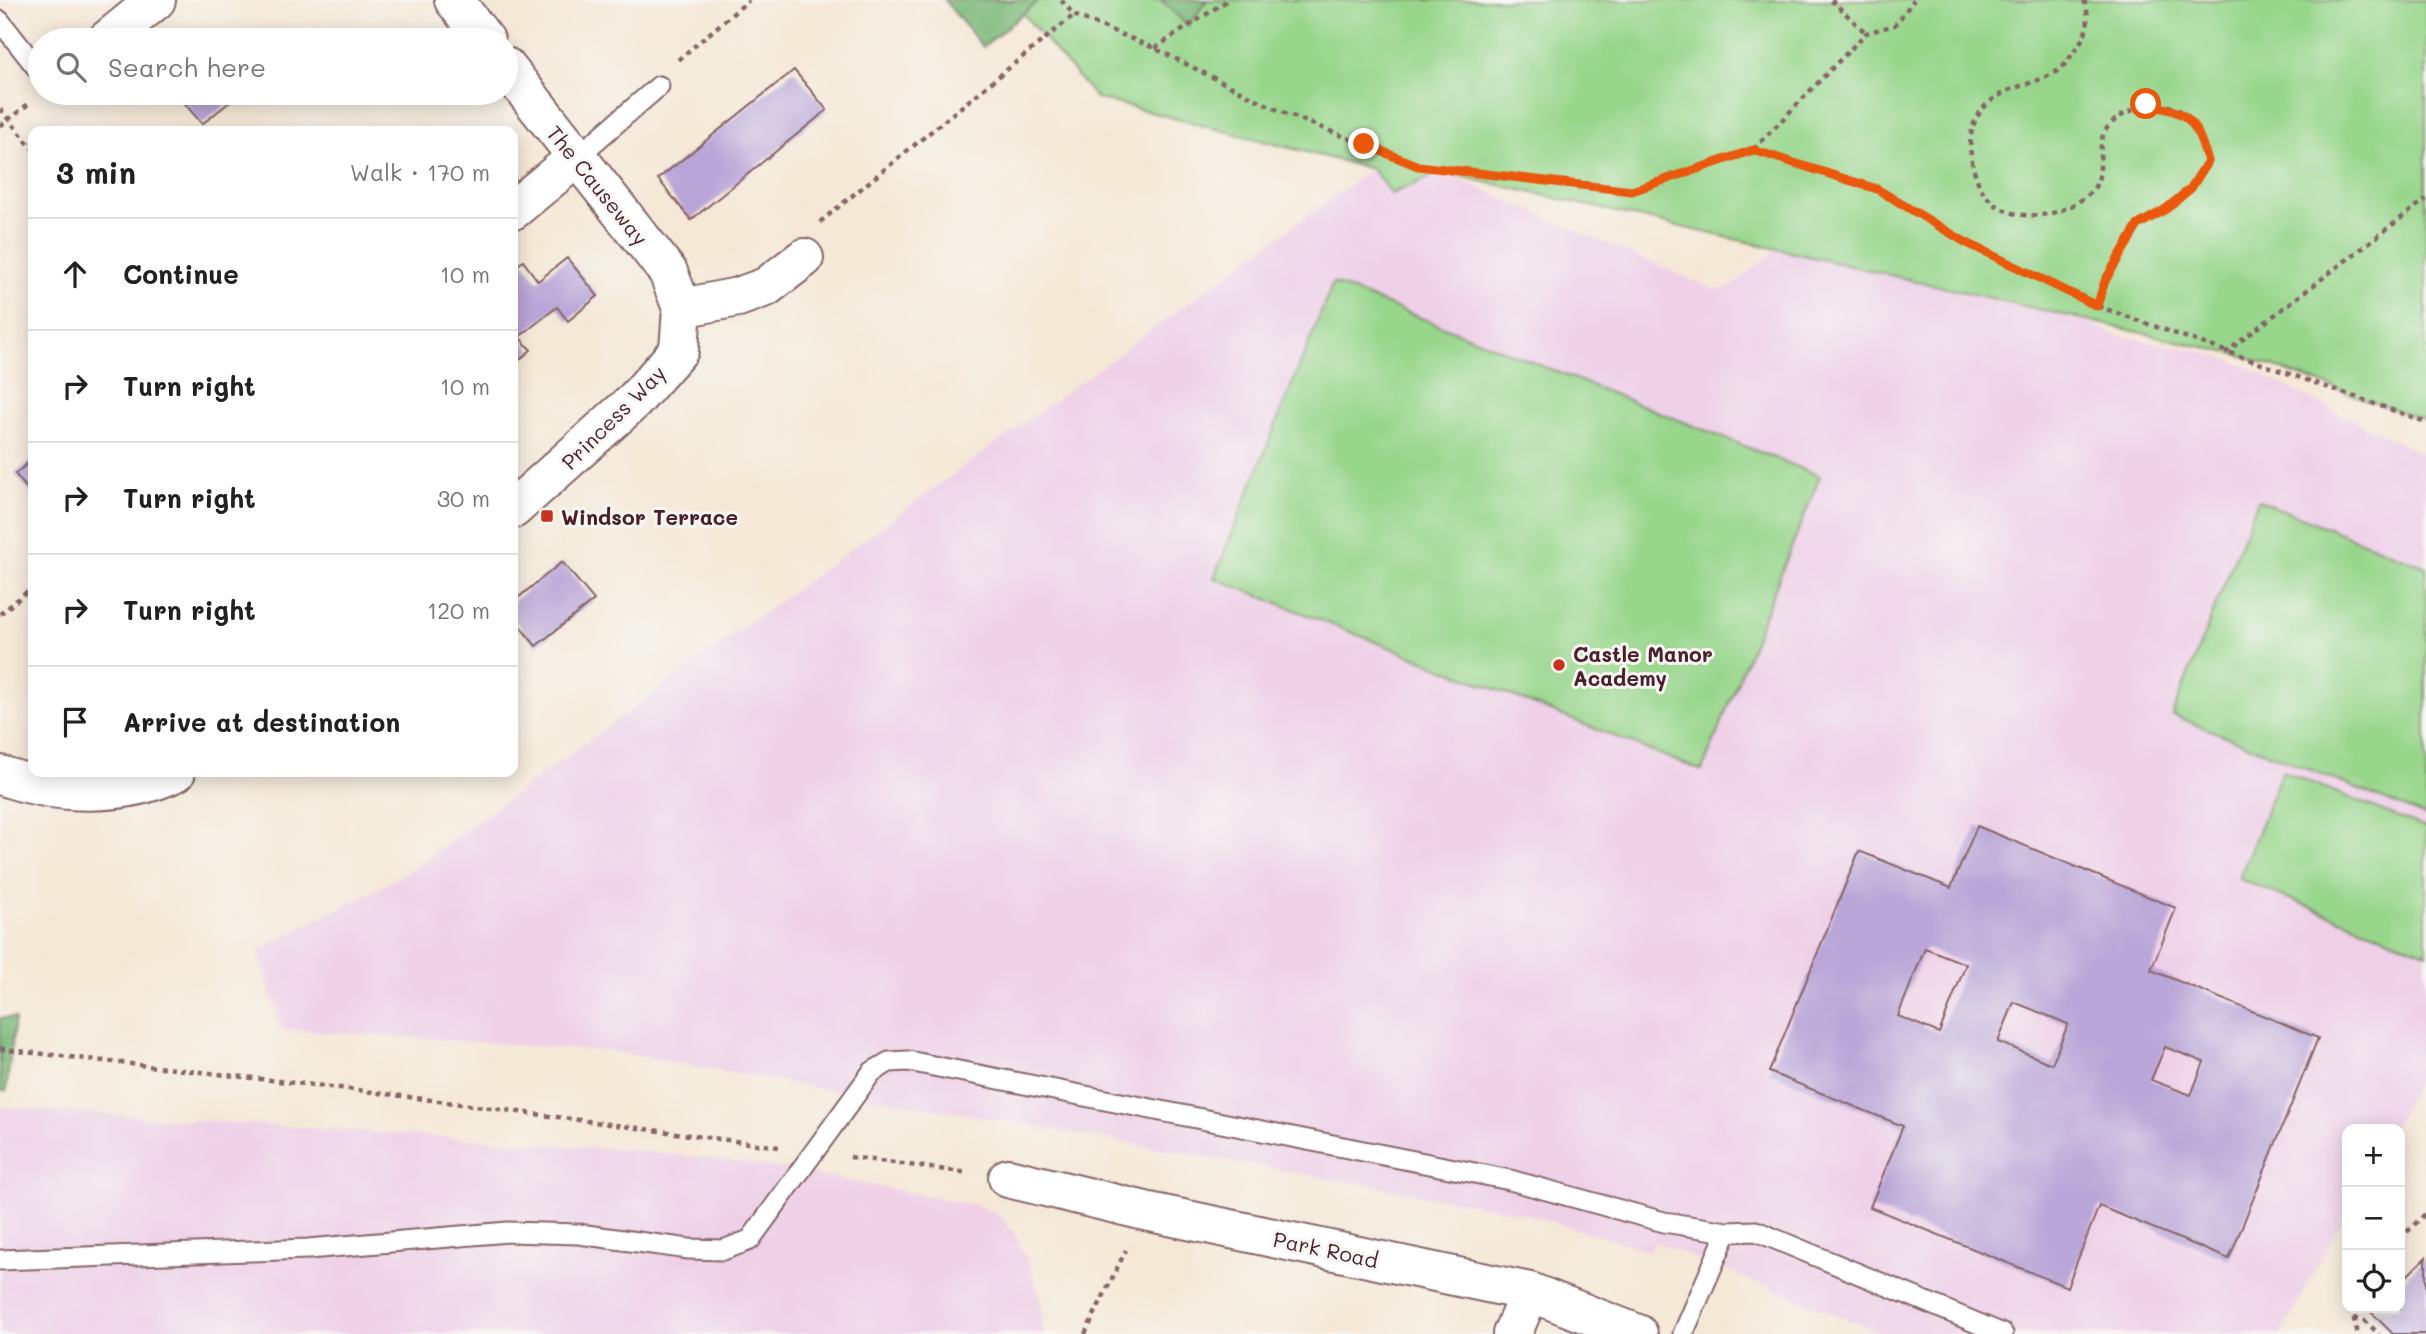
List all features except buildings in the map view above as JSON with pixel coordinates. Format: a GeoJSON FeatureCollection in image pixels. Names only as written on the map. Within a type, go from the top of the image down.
{"type":"FeatureCollection","features":[{"type":"Feature","properties":{"kind":"street"},"geometry":{"type":"LineString","coordinates":[[122,28],[156,0]]}},
{"type":"Feature","properties":{"kind":"street"},"geometry":{"type":"LineString","coordinates":[[454,0],[476,28]]}},
{"type":"Feature","properties":{"kind":"street","name":"The Causeway"},"geometry":{"type":"LineString","coordinates":[[518,83],[668,272],[682,308]]}},
{"type":"Feature","properties":{"kind":"street"},"geometry":{"type":"LineString","coordinates":[[518,206],[576,158]]}},
{"type":"Feature","properties":{"kind":"street"},"geometry":{"type":"LineString","coordinates":[[682,308],[738,297],[766,287],[804,258]]}},
{"type":"Feature","properties":{"kind":"street","name":"Princess Way"},"geometry":{"type":"LineString","coordinates":[[518,505],[634,401],[679,350],[682,308]]}},
{"type":"Feature","properties":{"kind":"street"},"geometry":{"type":"LineString","coordinates":[[0,775],[32,786],[92,791],[154,782],[165,777]]}},
{"type":"Feature","properties":{"kind":"street","name":"Park Road"},"geometry":{"type":"LineString","coordinates":[[1009,1178],[1145,1211],[1530,1293],[1639,1334]]}},
{"type":"Feature","properties":{"kind":"street"},"geometry":{"type":"LineString","coordinates":[[1512,1334],[1530,1293]]}},
{"type":"Feature","properties":{"kind":"lane"},"geometry":{"type":"LineString","coordinates":[[0,21],[28,57]]}},
{"type":"Feature","properties":{"kind":"lane"},"geometry":{"type":"LineString","coordinates":[[576,158],[659,86]]}},
{"type":"Feature","properties":{"kind":"lane"},"geometry":{"type":"LineString","coordinates":[[0,1260],[308,1250],[508,1233],[579,1234],[689,1250],[723,1250],[750,1240],[872,1072],[889,1062],[908,1061],[1510,1180],[1664,1222],[1727,1232],[1756,1231],[2003,1334]]}},
{"type":"Feature","properties":{"kind":"lane"},"geometry":{"type":"LineString","coordinates":[[1684,1334],[1727,1232]]}},
{"type":"Feature","properties":{"kind":"path"},"geometry":{"type":"LineString","coordinates":[[659,86],[667,70],[749,0]]}},
{"type":"Feature","properties":{"kind":"path"},"geometry":{"type":"LineString","coordinates":[[1061,0],[1073,15],[1154,48],[1282,112],[1418,166],[1632,191],[1753,150],[1866,33],[1895,24],[1914,0]]}},
{"type":"Feature","properties":{"kind":"path"},"geometry":{"type":"LineString","coordinates":[[1154,48],[1227,0]]}},
{"type":"Feature","properties":{"kind":"path"},"geometry":{"type":"LineString","coordinates":[[1831,0],[1866,33]]}},
{"type":"Feature","properties":{"kind":"path"},"geometry":{"type":"LineString","coordinates":[[2084,0],[2089,16],[2085,36],[2062,68],[2040,80],[2008,91],[1985,107],[1970,128],[1969,154],[1979,185],[1998,208],[2027,216],[2055,213],[2080,200],[2096,186],[2104,133],[2117,117],[2146,104],[2181,111],[2199,131],[2208,161],[2191,188],[2166,209],[2138,225],[2105,281],[2097,306]]}},
{"type":"Feature","properties":{"kind":"path"},"geometry":{"type":"LineString","coordinates":[[804,258],[808,232],[1073,15]]}},
{"type":"Feature","properties":{"kind":"path"},"geometry":{"type":"LineString","coordinates":[[0,126],[28,104]]}},
{"type":"Feature","properties":{"kind":"path"},"geometry":{"type":"LineString","coordinates":[[0,108],[28,143]]}},
{"type":"Feature","properties":{"kind":"path"},"geometry":{"type":"LineString","coordinates":[[1753,150],[1877,189],[1965,242],[2097,306],[2426,422]]}},
{"type":"Feature","properties":{"kind":"path"},"geometry":{"type":"LineString","coordinates":[[2225,353],[2426,199]]}},
{"type":"Feature","properties":{"kind":"path"},"geometry":{"type":"LineString","coordinates":[[0,614],[28,591]]}},
{"type":"Feature","properties":{"kind":"path"},"geometry":{"type":"LineString","coordinates":[[0,1049],[357,1090],[1009,1178]]}},
{"type":"Feature","properties":{"kind":"path"},"geometry":{"type":"LineString","coordinates":[[1084,1334],[1145,1211]]}},
{"type":"Feature","properties":{"kind":"path"},"geometry":{"type":"LineString","coordinates":[[2405,1234],[2426,1213]]}},
{"type":"Feature","properties":{"kind":"path"},"geometry":{"type":"LineString","coordinates":[[2352,1313],[2358,1334]]}},
{"type":"Feature","properties":{"kind":"path"},"geometry":{"type":"LineString","coordinates":[[2354,1318],[2365,1321],[2379,1334]]}},
{"type":"Feature","properties":{"kind":"shaded area","name":"Castle Manor Academy"},"geometry":{"type":"Polygon","coordinates":[[[1372,169],[1391,194],[1442,172],[1715,290],[1730,288],[1794,234],[1937,249],[2112,334],[2211,354],[2245,366],[2426,456],[2426,1066],[2395,1124],[2342,1124],[2342,1220],[2281,1334],[1884,1334],[1655,1242],[1650,1251],[1523,1213],[609,1051],[282,1029],[258,950],[406,874],[1372,169]]]}},
{"type":"Feature","properties":{"kind":"shaded area"},"geometry":{"type":"Polygon","coordinates":[[[0,1107],[646,1151],[769,1166],[980,1206],[998,1215],[1013,1232],[1031,1268],[1042,1308],[1043,1334],[0,1334],[0,1107]]]}},
{"type":"Feature","properties":{"kind":"green space"},"geometry":{"type":"Polygon","coordinates":[[[944,0],[1035,0],[1037,2],[983,47],[944,0]]]}},
{"type":"Feature","properties":{"kind":"green space"},"geometry":{"type":"Polygon","coordinates":[[[1011,0],[2426,0],[2426,421],[2247,357],[1442,172],[1391,194],[1372,169],[1096,98],[1011,0]]]}},
{"type":"Feature","properties":{"kind":"green space"},"geometry":{"type":"Polygon","coordinates":[[[1161,0],[1207,0],[1188,26],[1161,0]]]}},
{"type":"Feature","properties":{"kind":"green space"},"geometry":{"type":"Polygon","coordinates":[[[1333,283],[1820,476],[1702,771],[1214,578],[1333,283]]]}},
{"type":"Feature","properties":{"kind":"green space"},"geometry":{"type":"Polygon","coordinates":[[[2258,500],[2426,567],[2426,816],[2172,715],[2258,500]]]}},
{"type":"Feature","properties":{"kind":"green space"},"geometry":{"type":"Polygon","coordinates":[[[2282,771],[2426,828],[2426,953],[2239,879],[2282,771]]]}},
{"type":"Feature","properties":{"kind":"green space"},"geometry":{"type":"Polygon","coordinates":[[[0,1018],[15,1018],[6,1091],[0,1091],[0,1018]]]}},
{"type":"Feature","properties":{"kind":"place","name":"Windsor Terrace"},"geometry":{"type":"Point","coordinates":[547,516]}},
{"type":"Feature","properties":{"kind":"place","name":"Castle Manor Academy"},"geometry":{"type":"Point","coordinates":[1559,665]}},
{"type":"Feature","properties":{"kind":"route"},"geometry":{"type":"LineString","coordinates":[[1364,144],[1418,166],[1632,191],[1753,150],[1877,189],[1965,242],[2097,306],[2105,281],[2138,225],[2166,209],[2191,188],[2208,161],[2199,131],[2181,111],[2146,104]]}}]}
